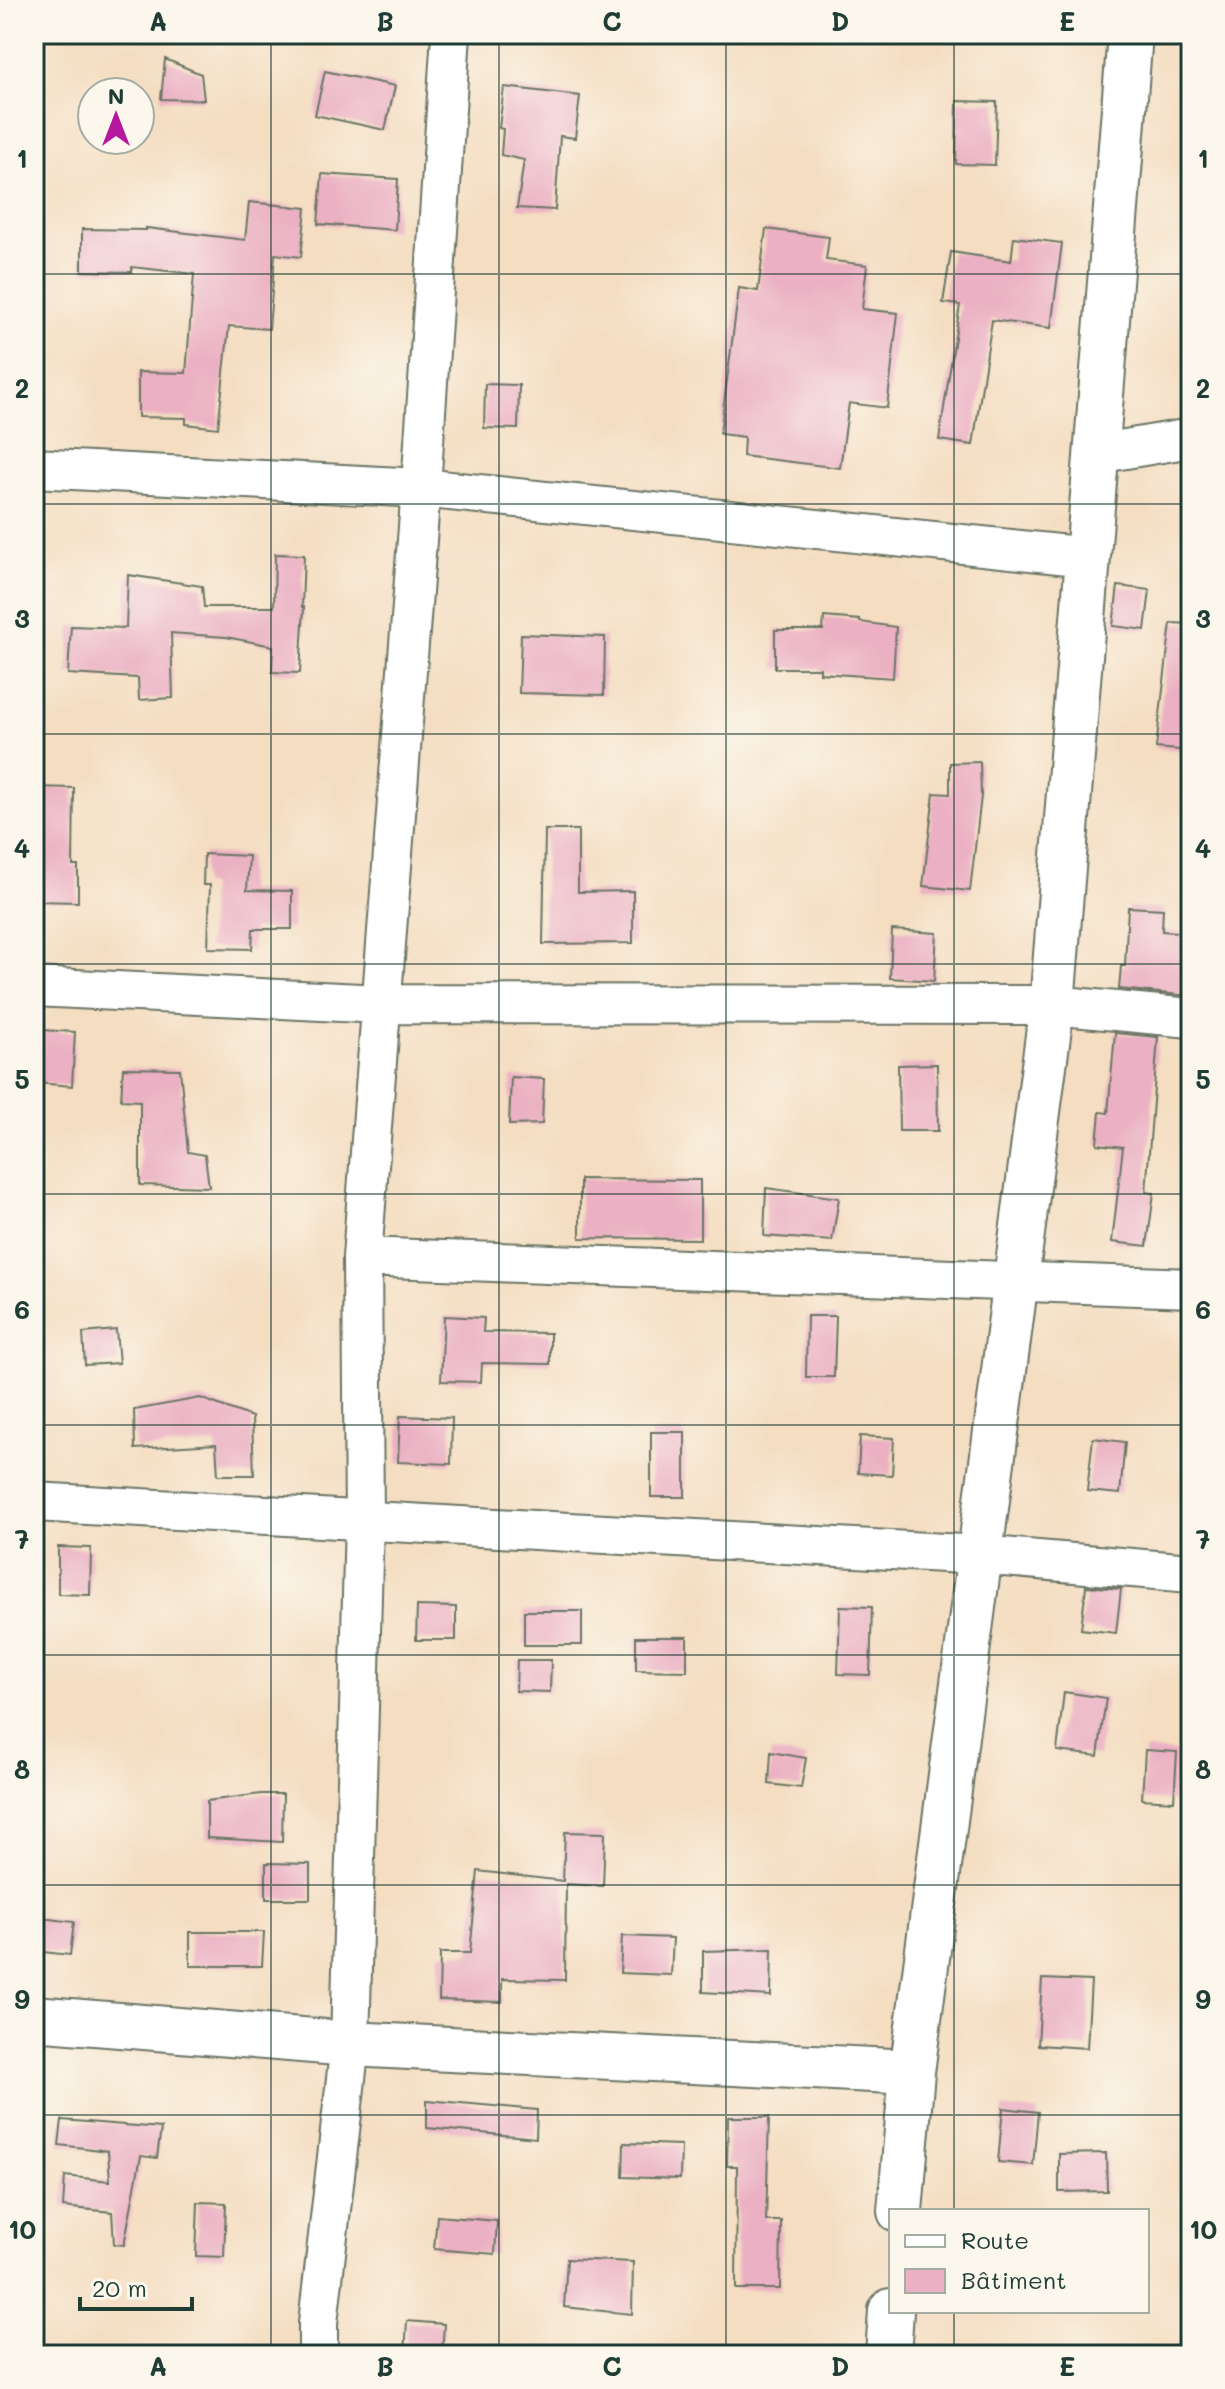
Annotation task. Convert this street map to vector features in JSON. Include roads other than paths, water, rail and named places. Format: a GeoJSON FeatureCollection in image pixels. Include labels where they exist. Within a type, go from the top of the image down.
{"type":"FeatureCollection","features":[{"type":"Feature","properties":{"kind":"street"},"geometry":{"type":"LineString","coordinates":[[318,2355],[318,2323],[350,2044],[364,1521],[362,1257],[421,488],[451,34]]}},
{"type":"Feature","properties":{"kind":"street"},"geometry":{"type":"LineString","coordinates":[[900,2209],[912,2072],[1052,1005],[1130,34]]}},
{"type":"Feature","properties":{"kind":"street"},"geometry":{"type":"LineString","coordinates":[[1096,454],[1191,438]]}},
{"type":"Feature","properties":{"kind":"street"},"geometry":{"type":"LineString","coordinates":[[34,468],[421,488],[1088,557]]}},
{"type":"Feature","properties":{"kind":"street"},"geometry":{"type":"LineString","coordinates":[[34,987],[381,1004],[1052,1005],[1191,1018]]}},
{"type":"Feature","properties":{"kind":"street"},"geometry":{"type":"LineString","coordinates":[[362,1257],[1191,1288]]}},
{"type":"Feature","properties":{"kind":"street"},"geometry":{"type":"LineString","coordinates":[[34,1502],[980,1555],[1191,1573]]}},
{"type":"Feature","properties":{"kind":"street"},"geometry":{"type":"LineString","coordinates":[[34,2018],[350,2044],[912,2072]]}},
{"type":"Feature","properties":{"kind":"street"},"geometry":{"type":"LineString","coordinates":[[888,2355],[891,2313]]}}]}
